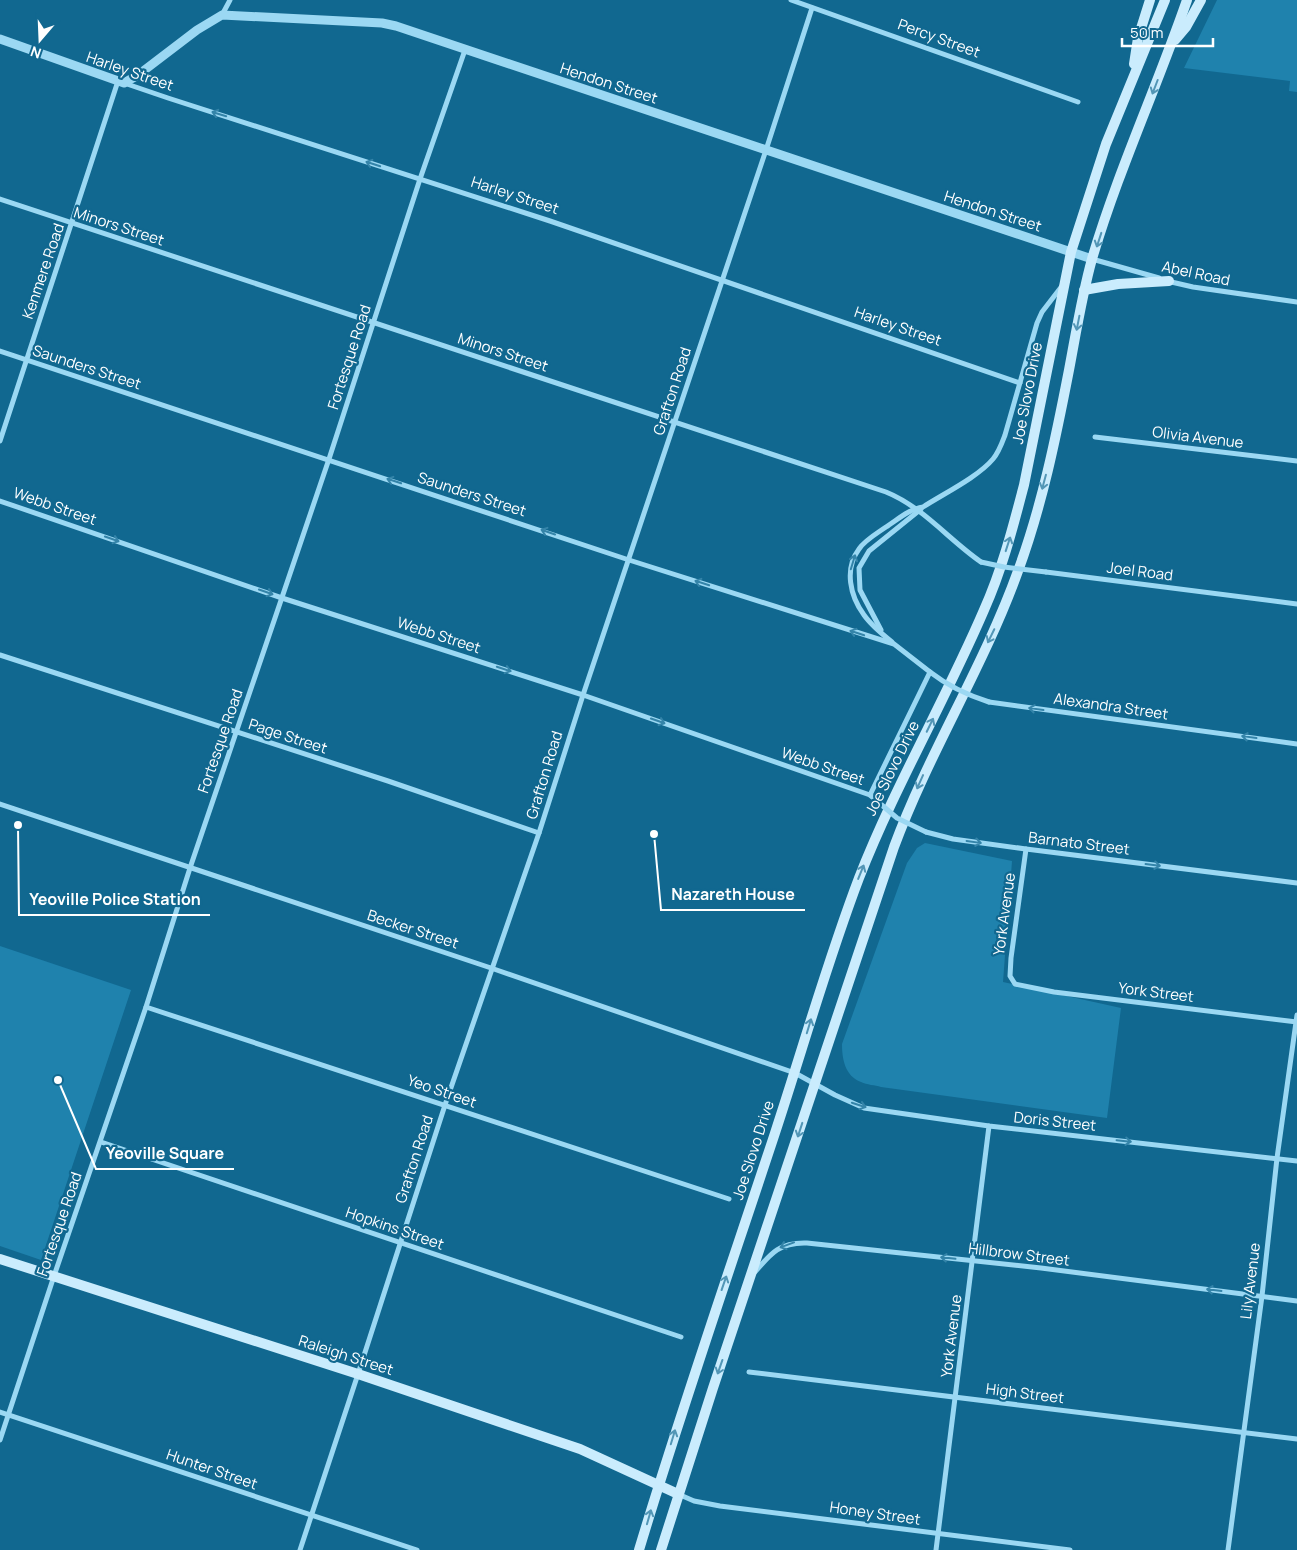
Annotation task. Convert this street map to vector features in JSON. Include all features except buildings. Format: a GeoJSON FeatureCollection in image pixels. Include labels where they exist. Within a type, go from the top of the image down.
{"type":"FeatureCollection","features":[{"type":"Feature","properties":{"kind":"main road"},"geometry":{"type":"LineString","coordinates":[[1134,75],[1134,57],[1138,38],[1150,0]]}},
{"type":"Feature","properties":{"kind":"main road","name":"Joe Slovo Drive"},"geometry":{"type":"LineString","coordinates":[[639,1550],[692,1379],[795,1072],[835,945],[872,845],[995,584],[1024,485],[1071,252],[1106,144],[1165,0]]}},
{"type":"Feature","properties":{"kind":"main road","name":"Joe Slovo Drive"},"geometry":{"type":"LineString","coordinates":[[661,1550],[678,1494],[904,820],[921,780],[1000,616],[1018,572],[1046,477],[1092,259],[1118,180],[1188,0]]}},
{"type":"Feature","properties":{"kind":"main road"},"geometry":{"type":"LineString","coordinates":[[1173,42],[1186,27],[1201,0]]}},
{"type":"Feature","properties":{"kind":"main road"},"geometry":{"type":"LineString","coordinates":[[1084,290],[1118,284],[1169,281]]}},
{"type":"Feature","properties":{"kind":"main road","name":"Raleigh Street"},"geometry":{"type":"LineString","coordinates":[[0,1259],[358,1374],[580,1449],[678,1494]]}},
{"type":"Feature","properties":{"kind":"street"},"geometry":{"type":"LineString","coordinates":[[121,82],[138,75],[197,30],[222,15],[230,0]]}},
{"type":"Feature","properties":{"kind":"street","name":"Percy Street"},"geometry":{"type":"LineString","coordinates":[[791,0],[1078,102]]}},
{"type":"Feature","properties":{"kind":"street","name":"Grafton Road"},"geometry":{"type":"LineString","coordinates":[[300,1550],[444,1105],[539,833],[583,695],[812,8]]}},
{"type":"Feature","properties":{"kind":"street","name":"Hendon Street"},"geometry":{"type":"LineString","coordinates":[[222,15],[382,23],[396,26],[1092,259]]}},
{"type":"Feature","properties":{"kind":"street","name":"Harley Street"},"geometry":{"type":"LineString","coordinates":[[0,39],[168,98],[559,224],[1020,383]]}},
{"type":"Feature","properties":{"kind":"street","name":"Fortesque Road"},"geometry":{"type":"LineString","coordinates":[[0,1440],[146,1007],[190,868],[329,460],[420,179],[465,50]]}},
{"type":"Feature","properties":{"kind":"street","name":"Kenmere Road"},"geometry":{"type":"LineString","coordinates":[[0,441],[121,82]]}},
{"type":"Feature","properties":{"kind":"street","name":"Minors Street"},"geometry":{"type":"LineString","coordinates":[[0,199],[886,492],[919,509],[966,552],[981,562]]}},
{"type":"Feature","properties":{"kind":"street","name":"Abel Road"},"geometry":{"type":"LineString","coordinates":[[1092,259],[1193,287],[1297,302]]}},
{"type":"Feature","properties":{"kind":"street"},"geometry":{"type":"LineString","coordinates":[[894,644],[864,615],[854,598],[851,585],[852,564],[856,554],[864,543],[964,482],[993,460],[999,452],[1006,435],[1037,322],[1042,312],[1064,284]]}},
{"type":"Feature","properties":{"kind":"street","name":"Saunders Street"},"geometry":{"type":"LineString","coordinates":[[0,351],[629,560],[894,644],[930,672]]}},
{"type":"Feature","properties":{"kind":"street","name":"Olivia Avenue"},"geometry":{"type":"LineString","coordinates":[[1095,437],[1297,461]]}},
{"type":"Feature","properties":{"kind":"street","name":"Webb Street"},"geometry":{"type":"LineString","coordinates":[[0,501],[282,598],[583,695],[870,795]]}},
{"type":"Feature","properties":{"kind":"street"},"geometry":{"type":"LineString","coordinates":[[883,634],[860,590],[859,568],[864,557],[870,551],[919,509]]}},
{"type":"Feature","properties":{"kind":"street","name":"Joel Road"},"geometry":{"type":"LineString","coordinates":[[981,562],[1004,567],[1297,604]]}},
{"type":"Feature","properties":{"kind":"street","name":"Page Street"},"geometry":{"type":"LineString","coordinates":[[0,655],[388,781],[539,833]]}},
{"type":"Feature","properties":{"kind":"street"},"geometry":{"type":"LineString","coordinates":[[870,795],[930,672]]}},
{"type":"Feature","properties":{"kind":"street","name":"Alexandra Street"},"geometry":{"type":"LineString","coordinates":[[930,672],[955,689],[969,696],[989,702],[1297,744]]}},
{"type":"Feature","properties":{"kind":"street","name":"Barnato Street"},"geometry":{"type":"LineString","coordinates":[[870,795],[897,818],[926,832],[954,839],[1297,883]]}},
{"type":"Feature","properties":{"kind":"street","name":"Becker Street"},"geometry":{"type":"LineString","coordinates":[[0,804],[795,1072],[815,1084]]}},
{"type":"Feature","properties":{"kind":"street","name":"York Avenue"},"geometry":{"type":"LineString","coordinates":[[1013,982],[1010,976],[1010,958],[1026,849]]}},
{"type":"Feature","properties":{"kind":"street","name":"York Street"},"geometry":{"type":"LineString","coordinates":[[1013,982],[1019,986],[1054,992],[1297,1022]]}},
{"type":"Feature","properties":{"kind":"street","name":"Yeo Street"},"geometry":{"type":"LineString","coordinates":[[146,1007],[729,1199]]}},
{"type":"Feature","properties":{"kind":"street","name":"Lily Avenue"},"geometry":{"type":"LineString","coordinates":[[1228,1550],[1262,1296],[1277,1158],[1297,1015]]}},
{"type":"Feature","properties":{"kind":"street","name":"Doris Street"},"geometry":{"type":"LineString","coordinates":[[815,1084],[864,1108],[989,1126],[1297,1161]]}},
{"type":"Feature","properties":{"kind":"street","name":"York Avenue"},"geometry":{"type":"LineString","coordinates":[[936,1550],[989,1126]]}},
{"type":"Feature","properties":{"kind":"street","name":"Hopkins Street"},"geometry":{"type":"LineString","coordinates":[[101,1142],[400,1244],[681,1336]]}},
{"type":"Feature","properties":{"kind":"street","name":"Hillbrow Street"},"geometry":{"type":"LineString","coordinates":[[751,1276],[778,1249],[785,1244],[793,1242],[973,1261],[1297,1301]]}},
{"type":"Feature","properties":{"kind":"street","name":"High Street"},"geometry":{"type":"LineString","coordinates":[[749,1372],[1297,1439]]}},
{"type":"Feature","properties":{"kind":"street","name":"Hunter Street"},"geometry":{"type":"LineString","coordinates":[[0,1412],[416,1550]]}},
{"type":"Feature","properties":{"kind":"street","name":"Honey Street"},"geometry":{"type":"LineString","coordinates":[[678,1494],[694,1501],[720,1506],[1070,1550]]}},
{"type":"Feature","properties":{"kind":"shaded area"},"geometry":{"type":"Polygon","coordinates":[[[1217,0],[1297,0],[1297,92],[1289,91],[1290,81],[1184,68],[1217,0]]]}},
{"type":"Feature","properties":{"kind":"shaded area"},"geometry":{"type":"Polygon","coordinates":[[[925,843],[1012,861],[1003,982],[1121,1008],[1107,1118],[881,1087],[866,1084],[851,1076],[844,1061],[842,1044],[907,863],[917,848],[925,843]]]}},
{"type":"Feature","properties":{"kind":"shaded area"},"geometry":{"type":"Polygon","coordinates":[[[0,946],[131,990],[41,1260],[0,1246],[0,946]]]}},
{"type":"Feature","properties":{"kind":"place","name":"Yeoville Police Station"},"geometry":{"type":"Point","coordinates":[18,825]}},
{"type":"Feature","properties":{"kind":"place","name":"Nazareth House"},"geometry":{"type":"Point","coordinates":[654,834]}},
{"type":"Feature","properties":{"kind":"place","name":"Yeoville Square"},"geometry":{"type":"Point","coordinates":[58,1080]}}]}
